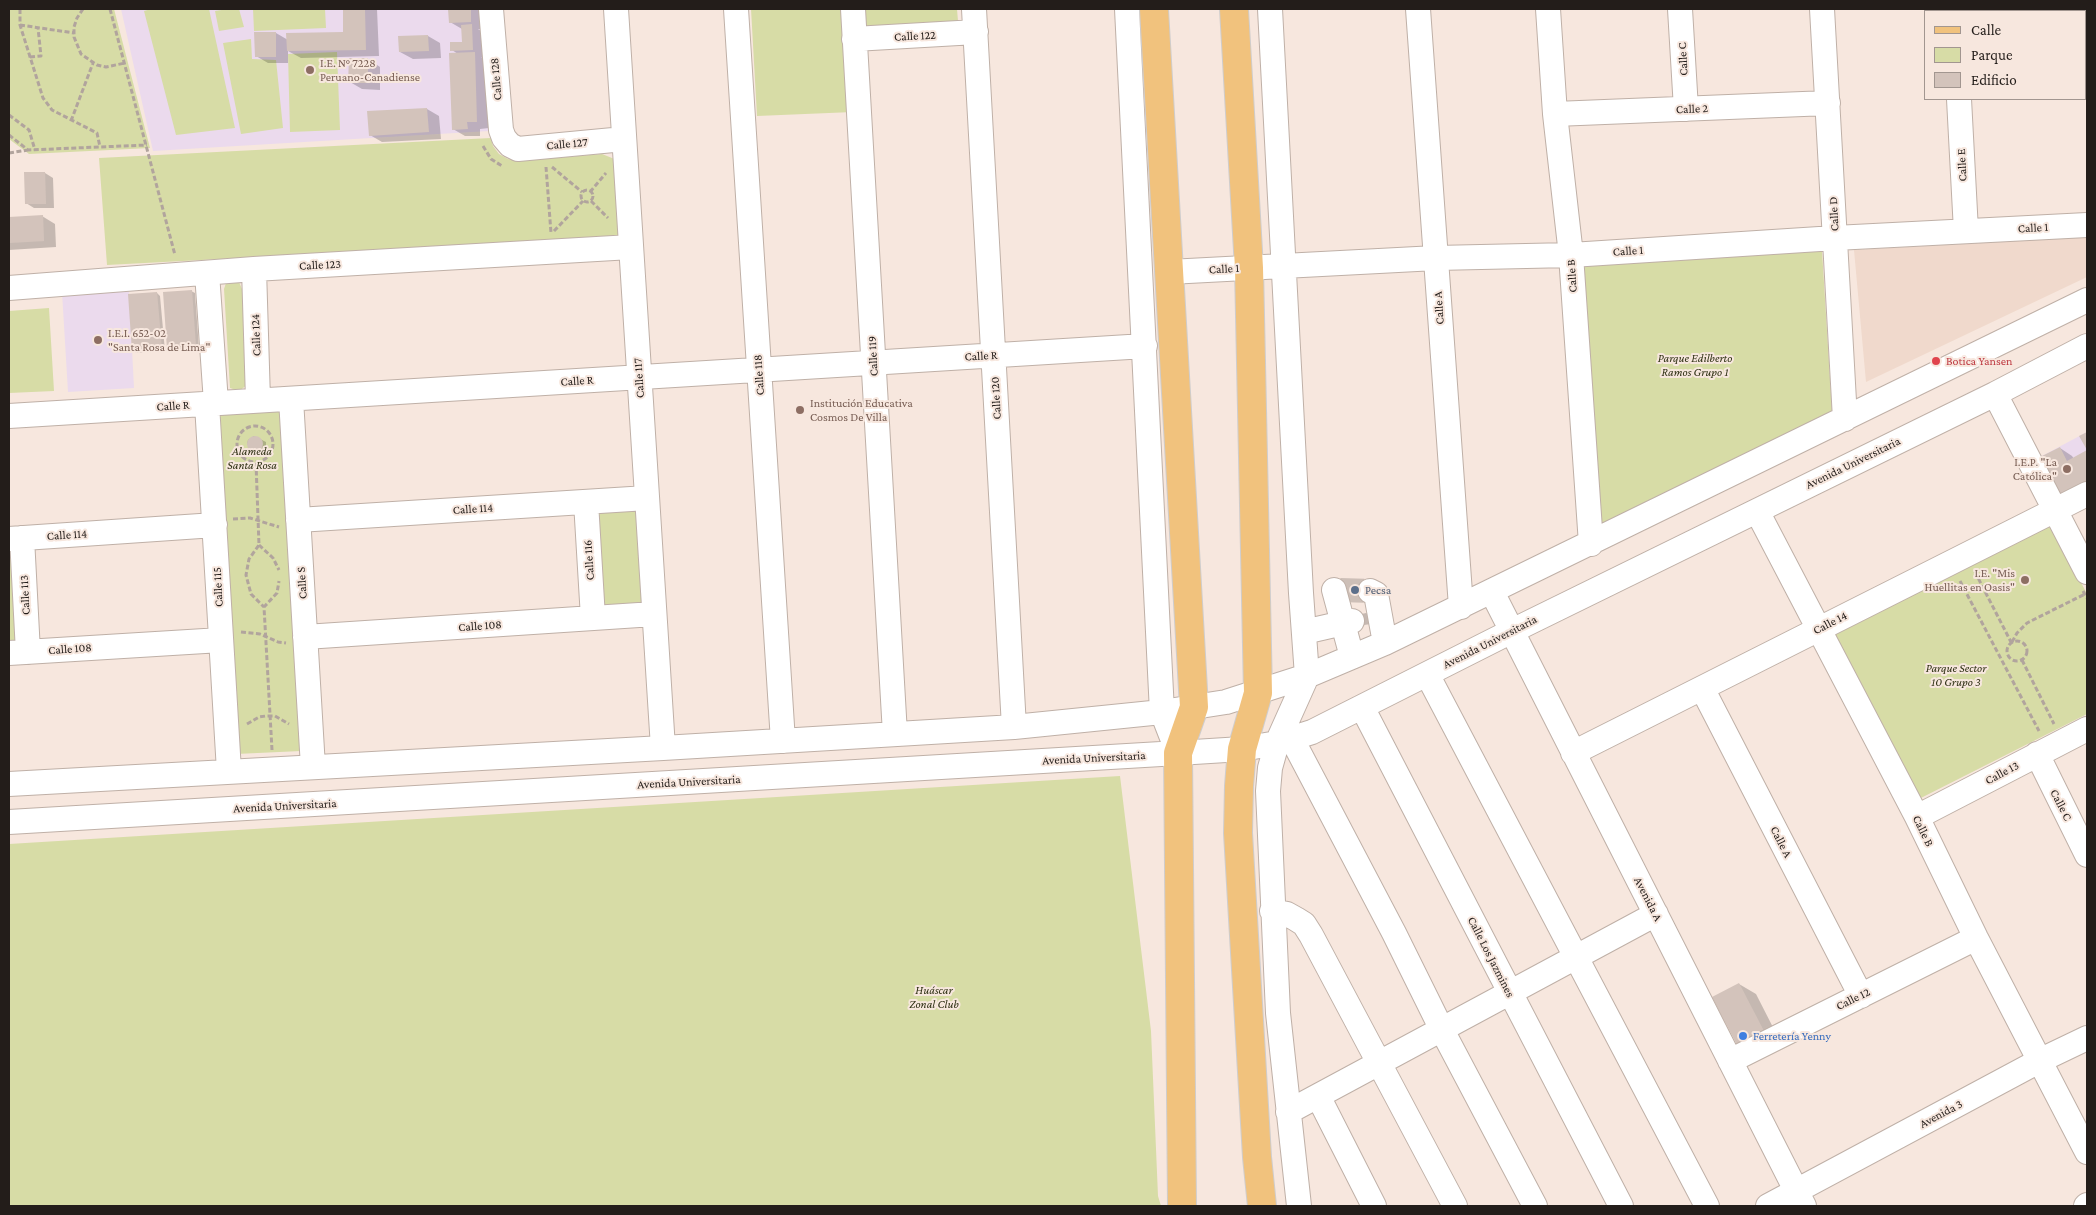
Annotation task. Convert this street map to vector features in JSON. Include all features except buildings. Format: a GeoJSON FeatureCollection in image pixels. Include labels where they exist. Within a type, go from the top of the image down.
{"type":"FeatureCollection","features":[{"type":"Feature","properties":{"kind":"main road"},"geometry":{"type":"LineString","coordinates":[[1154,9],[1194,707],[1178,753],[1182,1206]]}},
{"type":"Feature","properties":{"kind":"main road"},"geometry":{"type":"LineString","coordinates":[[1234,9],[1249,268],[1258,693],[1242,749],[1238,834],[1262,1206]]}},
{"type":"Feature","properties":{"kind":"street","name":"Calle 128"},"geometry":{"type":"LineString","coordinates":[[491,9],[505,147]]}},
{"type":"Feature","properties":{"kind":"street","name":"Calle 117"},"geometry":{"type":"LineString","coordinates":[[616,9],[663,748]]}},
{"type":"Feature","properties":{"kind":"street","name":"Calle 118"},"geometry":{"type":"LineString","coordinates":[[736,9],[783,741]]}},
{"type":"Feature","properties":{"kind":"street","name":"Calle 119"},"geometry":{"type":"LineString","coordinates":[[853,9],[895,734]]}},
{"type":"Feature","properties":{"kind":"street","name":"Calle 120"},"geometry":{"type":"LineString","coordinates":[[974,9],[1014,727]]}},
{"type":"Feature","properties":{"kind":"street"},"geometry":{"type":"LineString","coordinates":[[1127,9],[1162,712],[1178,753]]}},
{"type":"Feature","properties":{"kind":"street"},"geometry":{"type":"LineString","coordinates":[[1270,9],[1307,676],[1285,741],[1270,768],[1268,791],[1278,1013],[1299,1206]]}},
{"type":"Feature","properties":{"kind":"street","name":"Calle A"},"geometry":{"type":"LineString","coordinates":[[1418,9],[1461,607]]}},
{"type":"Feature","properties":{"kind":"street","name":"Calle B"},"geometry":{"type":"LineString","coordinates":[[1548,9],[1555,114],[1571,255],[1591,544]]}},
{"type":"Feature","properties":{"kind":"street","name":"Calle C"},"geometry":{"type":"LineString","coordinates":[[1680,9],[1686,109]]}},
{"type":"Feature","properties":{"kind":"street","name":"Calle D"},"geometry":{"type":"LineString","coordinates":[[1822,9],[1845,419]]}},
{"type":"Feature","properties":{"kind":"street","name":"Calle 122"},"geometry":{"type":"LineString","coordinates":[[854,39],[976,32]]}},
{"type":"Feature","properties":{"kind":"street","name":"Calle E"},"geometry":{"type":"LineString","coordinates":[[1959,100],[1966,231]]}},
{"type":"Feature","properties":{"kind":"street","name":"Calle 2"},"geometry":{"type":"LineString","coordinates":[[1555,114],[1828,103]]}},
{"type":"Feature","properties":{"kind":"street","name":"Calle 127"},"geometry":{"type":"LineString","coordinates":[[505,147],[518,149],[624,139]]}},
{"type":"Feature","properties":{"kind":"street","name":"Calle 1"},"geometry":{"type":"LineString","coordinates":[[1169,272],[1436,258],[1571,255],[1835,238],[2087,225]]}},
{"type":"Feature","properties":{"kind":"street","name":"Calle 123"},"geometry":{"type":"LineString","coordinates":[[9,288],[254,269],[631,247]]}},
{"type":"Feature","properties":{"kind":"street","name":"Calle 124"},"geometry":{"type":"LineString","coordinates":[[254,269],[258,400]]}},
{"type":"Feature","properties":{"kind":"street","name":"Calle 115"},"geometry":{"type":"LineString","coordinates":[[207,273],[215,525],[229,771]]}},
{"type":"Feature","properties":{"kind":"street"},"geometry":{"type":"LineString","coordinates":[[9,784],[1014,727],[1162,712],[1226,702],[1307,676],[1385,643],[2087,300]]}},
{"type":"Feature","properties":{"kind":"street","name":"Calle R"},"geometry":{"type":"LineString","coordinates":[[9,416],[1145,346]]}},
{"type":"Feature","properties":{"kind":"street","name":"Avenida Universitaria"},"geometry":{"type":"LineString","coordinates":[[9,822],[1242,749],[1285,741],[1312,732],[1512,631],[1995,394],[2087,346]]}},
{"type":"Feature","properties":{"kind":"street"},"geometry":{"type":"LineString","coordinates":[[1995,394],[2055,510],[2086,583]]}},
{"type":"Feature","properties":{"kind":"street","name":"Calle S"},"geometry":{"type":"LineString","coordinates":[[291,399],[313,767]]}},
{"type":"Feature","properties":{"kind":"street","name":"Calle 14"},"geometry":{"type":"LineString","coordinates":[[1574,753],[2087,494]]}},
{"type":"Feature","properties":{"kind":"street","name":"Calle 114"},"geometry":{"type":"LineString","coordinates":[[298,520],[647,498]]}},
{"type":"Feature","properties":{"kind":"street","name":"Calle 116"},"geometry":{"type":"LineString","coordinates":[[586,502],[593,618]]}},
{"type":"Feature","properties":{"kind":"street","name":"Calle B"},"geometry":{"type":"LineString","coordinates":[[1757,511],[1917,817],[1976,938],[2087,1152]]}},
{"type":"Feature","properties":{"kind":"street","name":"Calle 114"},"geometry":{"type":"LineString","coordinates":[[15,538],[215,525]]}},
{"type":"Feature","properties":{"kind":"street","name":"Calle 113"},"geometry":{"type":"LineString","coordinates":[[15,538],[18,652]]}},
{"type":"Feature","properties":{"kind":"street"},"geometry":{"type":"LineString","coordinates":[[1301,593],[1337,590],[1360,620],[1385,643]]}},
{"type":"Feature","properties":{"kind":"street"},"geometry":{"type":"LineString","coordinates":[[1352,657],[1360,620],[1376,594],[1370,591]]}},
{"type":"Feature","properties":{"kind":"street","name":"Avenida A"},"geometry":{"type":"LineString","coordinates":[[1492,592],[1800,1199]]}},
{"type":"Feature","properties":{"kind":"street","name":"Calle 108"},"geometry":{"type":"LineString","coordinates":[[305,637],[654,614]]}},
{"type":"Feature","properties":{"kind":"street"},"geometry":{"type":"LineString","coordinates":[[1304,632],[1360,620]]}},
{"type":"Feature","properties":{"kind":"street","name":"Calle 108"},"geometry":{"type":"LineString","coordinates":[[18,652],[221,640]]}},
{"type":"Feature","properties":{"kind":"street"},"geometry":{"type":"LineString","coordinates":[[1427,674],[1707,1206]]}},
{"type":"Feature","properties":{"kind":"street","name":"Calle A"},"geometry":{"type":"LineString","coordinates":[[1702,688],[1861,996]]}},
{"type":"Feature","properties":{"kind":"street","name":"Calle Los Jazmines"},"geometry":{"type":"LineString","coordinates":[[1362,707],[1621,1206]]}},
{"type":"Feature","properties":{"kind":"street","name":"Calle 13"},"geometry":{"type":"LineString","coordinates":[[1917,817],[2087,729]]}},
{"type":"Feature","properties":{"kind":"street"},"geometry":{"type":"LineString","coordinates":[[1285,741],[1394,933],[1442,1030],[1535,1206]]}},
{"type":"Feature","properties":{"kind":"street","name":"Calle C"},"geometry":{"type":"LineString","coordinates":[[2050,748],[2087,855]]}},
{"type":"Feature","properties":{"kind":"street"},"geometry":{"type":"LineString","coordinates":[[1272,911],[1287,914],[1304,924],[1380,1062],[1455,1206]]}},
{"type":"Feature","properties":{"kind":"street"},"geometry":{"type":"LineString","coordinates":[[1288,1112],[1656,914]]}},
{"type":"Feature","properties":{"kind":"street","name":"Calle 12"},"geometry":{"type":"LineString","coordinates":[[1730,1061],[1976,938]]}},
{"type":"Feature","properties":{"kind":"street","name":"Avenida 3"},"geometry":{"type":"LineString","coordinates":[[1768,1206],[1800,1199],[2039,1061],[2087,1038]]}},
{"type":"Feature","properties":{"kind":"street"},"geometry":{"type":"LineString","coordinates":[[1318,1096],[1374,1206]]}},
{"type":"Feature","properties":{"kind":"path"},"geometry":{"type":"LineString","coordinates":[[20,9],[20,24],[43,98],[52,110],[97,133],[100,147]]}},
{"type":"Feature","properties":{"kind":"path"},"geometry":{"type":"LineString","coordinates":[[83,9],[77,18],[74,33],[76,46],[81,54],[93,63],[106,67],[125,63]]}},
{"type":"Feature","properties":{"kind":"path"},"geometry":{"type":"LineString","coordinates":[[110,9],[180,275]]}},
{"type":"Feature","properties":{"kind":"path"},"geometry":{"type":"LineString","coordinates":[[20,24],[74,33]]}},
{"type":"Feature","properties":{"kind":"path"},"geometry":{"type":"LineString","coordinates":[[30,57],[41,56],[38,28]]}},
{"type":"Feature","properties":{"kind":"path"},"geometry":{"type":"LineString","coordinates":[[71,121],[93,63]]}},
{"type":"Feature","properties":{"kind":"path"},"geometry":{"type":"LineString","coordinates":[[9,115],[29,130],[35,150]]}},
{"type":"Feature","properties":{"kind":"path"},"geometry":{"type":"LineString","coordinates":[[9,134],[28,150]]}},
{"type":"Feature","properties":{"kind":"path"},"geometry":{"type":"LineString","coordinates":[[482,139],[505,147],[491,160],[486,154],[482,139]]}},
{"type":"Feature","properties":{"kind":"path"},"geometry":{"type":"LineString","coordinates":[[9,153],[28,150],[147,145]]}},
{"type":"Feature","properties":{"kind":"path"},"geometry":{"type":"LineString","coordinates":[[538,166],[559,165]]}},
{"type":"Feature","properties":{"kind":"path"},"geometry":{"type":"LineString","coordinates":[[548,166],[582,192],[589,191],[593,197],[588,202],[583,201]]}},
{"type":"Feature","properties":{"kind":"path"},"geometry":{"type":"LineString","coordinates":[[548,166],[552,235],[583,201]]}},
{"type":"Feature","properties":{"kind":"path"},"geometry":{"type":"LineString","coordinates":[[582,192],[580,196],[583,201]]}},
{"type":"Feature","properties":{"kind":"path"},"geometry":{"type":"LineString","coordinates":[[255,426],[261,427],[271,434],[274,447],[268,458],[256,462],[245,460],[240,456],[237,445],[240,433],[244,429],[255,426]]}},
{"type":"Feature","properties":{"kind":"path"},"geometry":{"type":"LineString","coordinates":[[256,462],[260,545],[273,558],[280,575],[276,593],[264,607]]}},
{"type":"Feature","properties":{"kind":"path"},"geometry":{"type":"LineString","coordinates":[[215,525],[243,517],[258,520],[276,528],[284,527],[298,520]]}},
{"type":"Feature","properties":{"kind":"path"},"geometry":{"type":"LineString","coordinates":[[260,545],[249,559],[246,575],[251,594],[264,607],[272,750]]}},
{"type":"Feature","properties":{"kind":"path"},"geometry":{"type":"LineString","coordinates":[[1959,558],[2011,642]]}},
{"type":"Feature","properties":{"kind":"path"},"geometry":{"type":"LineString","coordinates":[[1959,558],[2050,748]]}},
{"type":"Feature","properties":{"kind":"path"},"geometry":{"type":"LineString","coordinates":[[2011,642],[2017,641],[2025,644],[2027,653],[2022,660],[2016,661],[2008,656],[2007,650],[2011,642],[2017,633],[2027,623],[2086,583]]}},
{"type":"Feature","properties":{"kind":"path"},"geometry":{"type":"LineString","coordinates":[[221,640],[234,633],[241,632],[251,632],[284,643],[305,637]]}},
{"type":"Feature","properties":{"kind":"path"},"geometry":{"type":"LineString","coordinates":[[2022,660],[2050,748]]}},
{"type":"Feature","properties":{"kind":"path"},"geometry":{"type":"LineString","coordinates":[[245,726],[259,717],[271,716],[291,724]]}},
{"type":"Feature","properties":{"kind":"path"},"geometry":{"type":"LineString","coordinates":[[264,751],[280,750]]}},
{"type":"Feature","properties":{"kind":"shaded area","name":"I.E. N° 7228 Peruano-Canadiense"},"geometry":{"type":"Polygon","coordinates":[[[121,9],[482,9],[489,131],[153,151],[121,9]]]}},
{"type":"Feature","properties":{"kind":"shaded area"},"geometry":{"type":"Polygon","coordinates":[[[2087,237],[2087,277],[1866,382],[1854,250],[2087,237]]]}},
{"type":"Feature","properties":{"kind":"shaded area","name":"I.E.I. 652-02 \"Santa Rosa de Lima\""},"geometry":{"type":"Polygon","coordinates":[[[129,290],[134,388],[68,392],[62,292],[129,290]]]}},
{"type":"Feature","properties":{"kind":"shaded area","name":"I.E.P. \"La Católica\""},"geometry":{"type":"Polygon","coordinates":[[[2087,432],[2087,481],[2060,495],[2040,457],[2087,432]]]}},
{"type":"Feature","properties":{"kind":"green space"},"geometry":{"type":"Polygon","coordinates":[[[9,9],[114,9],[150,148],[29,154],[9,139],[9,9]]]}},
{"type":"Feature","properties":{"kind":"green space"},"geometry":{"type":"Polygon","coordinates":[[[151,9],[209,9],[235,128],[176,135],[144,11],[151,9]]]}},
{"type":"Feature","properties":{"kind":"green space"},"geometry":{"type":"Polygon","coordinates":[[[239,9],[244,27],[219,31],[215,11],[239,9]]]}},
{"type":"Feature","properties":{"kind":"green space"},"geometry":{"type":"Polygon","coordinates":[[[253,9],[325,9],[326,28],[254,31],[253,9]]]}},
{"type":"Feature","properties":{"kind":"green space"},"geometry":{"type":"Polygon","coordinates":[[[751,9],[847,9],[853,112],[757,116],[751,9]]]}},
{"type":"Feature","properties":{"kind":"green space"},"geometry":{"type":"Polygon","coordinates":[[[857,9],[957,9],[958,23],[866,31],[857,9]]]}},
{"type":"Feature","properties":{"kind":"green space"},"geometry":{"type":"Polygon","coordinates":[[[251,39],[252,59],[276,60],[283,128],[241,134],[223,43],[251,39]]]}},
{"type":"Feature","properties":{"kind":"green space"},"geometry":{"type":"Polygon","coordinates":[[[337,52],[340,130],[290,132],[288,54],[337,52]]]}},
{"type":"Feature","properties":{"kind":"green space"},"geometry":{"type":"Polygon","coordinates":[[[491,138],[493,146],[499,154],[508,159],[518,161],[602,154],[617,160],[621,231],[612,238],[598,239],[107,265],[99,158],[491,138]]]}},
{"type":"Feature","properties":{"kind":"green space","name":"Parque Edilberto Ramos Grupo 1"},"geometry":{"type":"Polygon","coordinates":[[[1822,251],[1832,410],[1828,418],[1608,524],[1603,523],[1600,518],[1580,265],[1822,251]]]}},
{"type":"Feature","properties":{"kind":"green space"},"geometry":{"type":"Polygon","coordinates":[[[239,282],[242,289],[247,385],[239,391],[230,388],[224,289],[226,283],[239,282]]]}},
{"type":"Feature","properties":{"kind":"green space"},"geometry":{"type":"Polygon","coordinates":[[[49,308],[54,391],[9,393],[9,311],[49,308]]]}},
{"type":"Feature","properties":{"kind":"green space","name":"Alameda Santa Rosa"},"geometry":{"type":"Polygon","coordinates":[[[282,408],[301,751],[236,754],[217,411],[282,408]]]}},
{"type":"Feature","properties":{"kind":"green space"},"geometry":{"type":"Polygon","coordinates":[[[636,508],[644,604],[602,606],[598,514],[600,512],[636,508]]]}},
{"type":"Feature","properties":{"kind":"green space","name":"Parque Sector 10 Grupo 3"},"geometry":{"type":"Polygon","coordinates":[[[2050,523],[2087,594],[2087,714],[1911,803],[1827,634],[2050,523]]]}},
{"type":"Feature","properties":{"kind":"green space"},"geometry":{"type":"Polygon","coordinates":[[[9,544],[14,544],[20,645],[9,646],[9,544]]]}},
{"type":"Feature","properties":{"kind":"green space","name":"Huáscar Zonal Club"},"geometry":{"type":"Polygon","coordinates":[[[1120,776],[1151,1031],[1158,1196],[1161,1206],[9,1206],[9,844],[1120,776]]]}},
{"type":"Feature","properties":{"kind":"tunnel"},"geometry":{"type":"LineString","coordinates":[[1340,590],[1370,591]]}},
{"type":"Feature","properties":{"kind":"place","name":"I.E. N° 7228 Peruano-Canadiense"},"geometry":{"type":"Point","coordinates":[310,70]}},
{"type":"Feature","properties":{"kind":"place","name":"I.E.I. 652-02 \"Santa Rosa de Lima\""},"geometry":{"type":"Point","coordinates":[98,340]}},
{"type":"Feature","properties":{"kind":"place","name":"Botica Yansen"},"geometry":{"type":"Point","coordinates":[1936,361]}},
{"type":"Feature","properties":{"kind":"place","name":"Institución Educativa Cosmos De Villa"},"geometry":{"type":"Point","coordinates":[800,410]}},
{"type":"Feature","properties":{"kind":"place","name":"I.E.P. \"La Católica\""},"geometry":{"type":"Point","coordinates":[2067,469]}},
{"type":"Feature","properties":{"kind":"place","name":"I.E. \"Mis Huellitas en Oasis\""},"geometry":{"type":"Point","coordinates":[2025,580]}},
{"type":"Feature","properties":{"kind":"place","name":"Pecsa"},"geometry":{"type":"Point","coordinates":[1355,590]}},
{"type":"Feature","properties":{"kind":"place","name":"Ferretería Yenny"},"geometry":{"type":"Point","coordinates":[1743,1036]}}]}
